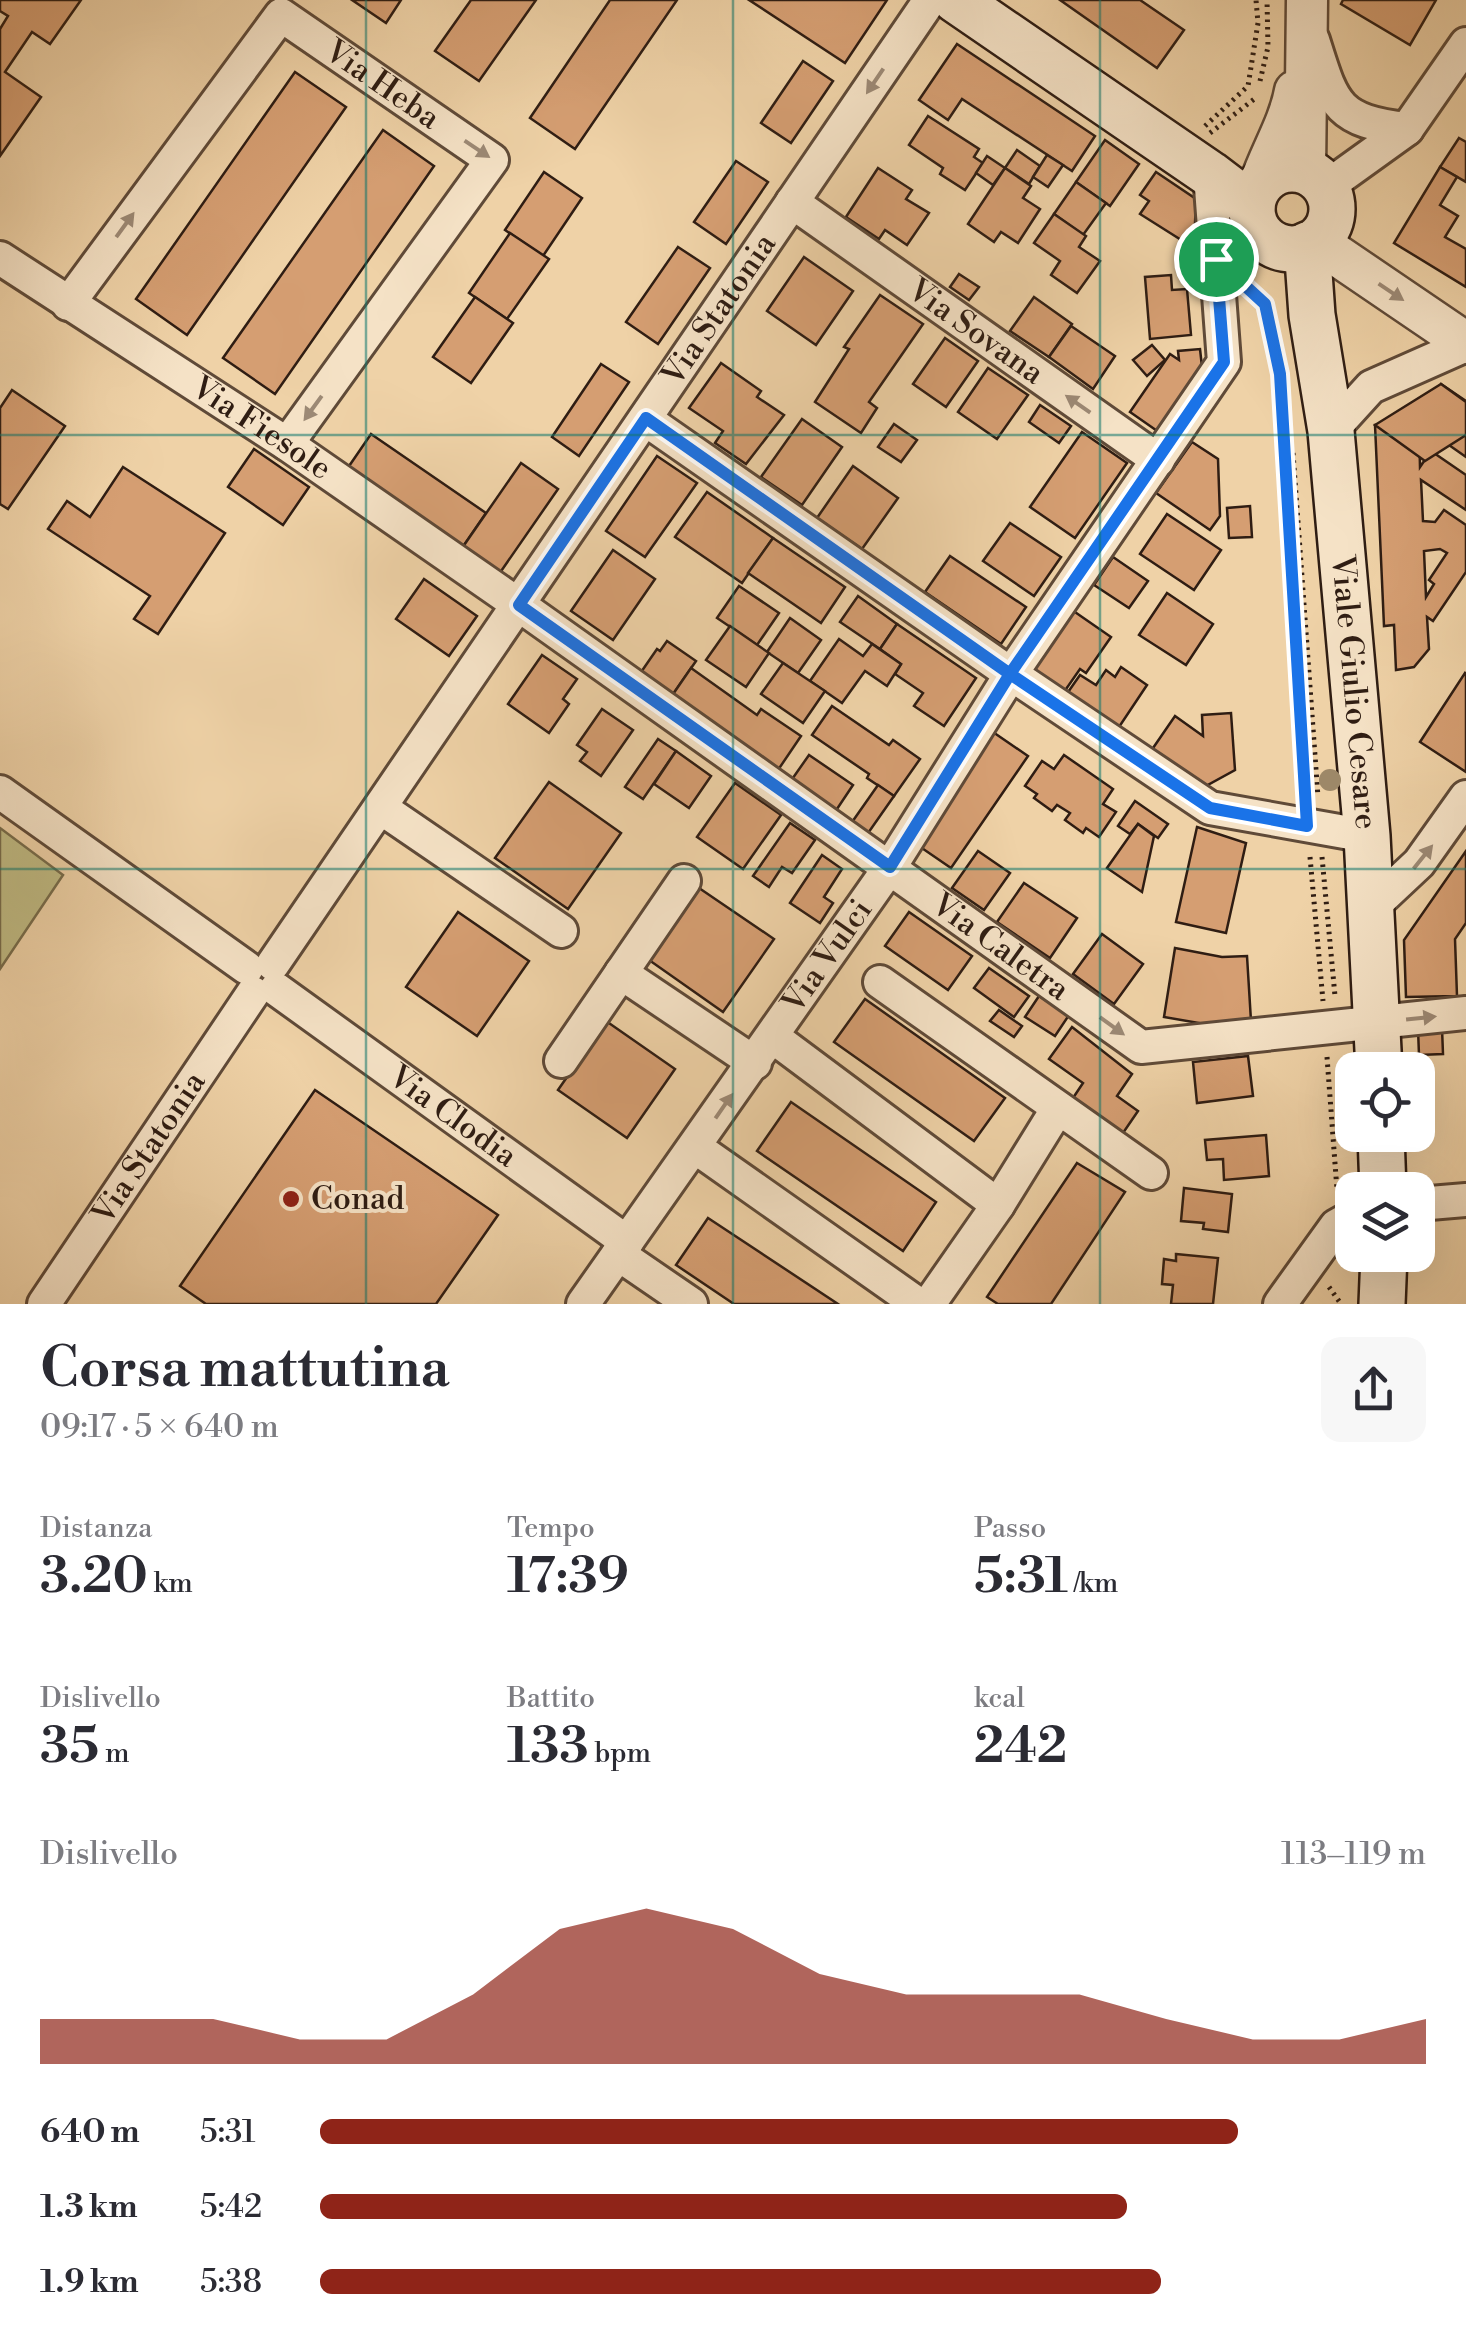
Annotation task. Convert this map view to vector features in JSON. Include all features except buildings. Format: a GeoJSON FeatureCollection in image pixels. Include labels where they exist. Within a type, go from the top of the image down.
{"type":"FeatureCollection","features":[{"type":"Feature","properties":{"kind":"main road"},"geometry":{"type":"LineString","coordinates":[[956,0],[1257,209],[1268,241],[1287,248],[1312,243]]}},
{"type":"Feature","properties":{"kind":"main road"},"geometry":{"type":"LineString","coordinates":[[1257,209],[1280,171],[1315,180]]}},
{"type":"Feature","properties":{"kind":"main road","name":"Viale Giulio Cesare"},"geometry":{"type":"LineString","coordinates":[[1315,180],[1330,197],[1331,216],[1312,243],[1312,316],[1331,431],[1371,908],[1347,1026],[1365,1052]]}},
{"type":"Feature","properties":{"kind":"main road","name":"Viale Giulio Cesare"},"geometry":{"type":"LineString","coordinates":[[1257,209],[1292,295],[1312,316]]}},
{"type":"Feature","properties":{"kind":"main road"},"geometry":{"type":"LineString","coordinates":[[1382,1304],[1383,1272]]}},
{"type":"Feature","properties":{"kind":"street","name":"Via Statonia"},"geometry":{"type":"LineString","coordinates":[[44,1304],[930,0]]}},
{"type":"Feature","properties":{"kind":"street"},"geometry":{"type":"LineString","coordinates":[[1308,11],[1330,94],[1340,106],[1360,121],[1407,129]]}},
{"type":"Feature","properties":{"kind":"street"},"geometry":{"type":"LineString","coordinates":[[1308,11],[1315,180],[1407,129],[1466,44]]}},
{"type":"Feature","properties":{"kind":"street"},"geometry":{"type":"LineString","coordinates":[[1257,209],[1272,147],[1291,114],[1308,11]]}},
{"type":"Feature","properties":{"kind":"street","name":"Via Heba"},"geometry":{"type":"LineString","coordinates":[[68,304],[281,15],[492,160],[287,444]]}},
{"type":"Feature","properties":{"kind":"street","name":"Via Vulci"},"geometry":{"type":"LineString","coordinates":[[583,1304],[890,867],[1010,674],[1224,362],[1216,259],[1193,163]]}},
{"type":"Feature","properties":{"kind":"street","name":"Via Sovana"},"geometry":{"type":"LineString","coordinates":[[792,202],[1158,460]]}},
{"type":"Feature","properties":{"kind":"street"},"geometry":{"type":"LineString","coordinates":[[1312,243],[1466,344]]}},
{"type":"Feature","properties":{"kind":"street","name":"Via Fiesole"},"geometry":{"type":"LineString","coordinates":[[0,258],[287,444],[519,605]]}},
{"type":"Feature","properties":{"kind":"street"},"geometry":{"type":"LineString","coordinates":[[1331,431],[1371,387],[1466,344]]}},
{"type":"Feature","properties":{"kind":"street"},"geometry":{"type":"LineString","coordinates":[[646,418],[1010,674],[1210,808],[1367,836]]}},
{"type":"Feature","properties":{"kind":"street","name":"Via Caletra"},"geometry":{"type":"LineString","coordinates":[[519,605],[1141,1047],[1466,1013]]}},
{"type":"Feature","properties":{"kind":"street","name":"Via Clodia"},"geometry":{"type":"LineString","coordinates":[[0,792],[262,978],[691,1304]]}},
{"type":"Feature","properties":{"kind":"street"},"geometry":{"type":"LineString","coordinates":[[1371,908],[1420,864],[1466,797]]}},
{"type":"Feature","properties":{"kind":"street"},"geometry":{"type":"LineString","coordinates":[[381,808],[561,931]]}},
{"type":"Feature","properties":{"kind":"street"},"geometry":{"type":"LineString","coordinates":[[561,1061],[684,882]]}},
{"type":"Feature","properties":{"kind":"street"},"geometry":{"type":"LineString","coordinates":[[621,973],[764,1050],[998,1205]]}},
{"type":"Feature","properties":{"kind":"street"},"geometry":{"type":"LineString","coordinates":[[880,982],[1150,1173]]}},
{"type":"Feature","properties":{"kind":"street"},"geometry":{"type":"LineString","coordinates":[[929,1304],[998,1205],[1058,1108]]}},
{"type":"Feature","properties":{"kind":"street"},"geometry":{"type":"LineString","coordinates":[[695,1148],[918,1304]]}},
{"type":"Feature","properties":{"kind":"street"},"geometry":{"type":"LineString","coordinates":[[1435,1203],[1466,1200]]}},
{"type":"Feature","properties":{"kind":"street"},"geometry":{"type":"LineString","coordinates":[[1280,1304],[1335,1234]]}},
{"type":"Feature","properties":{"kind":"path"},"geometry":{"type":"LineString","coordinates":[[1193,163],[1248,86],[1258,23],[1256,0]]}},
{"type":"Feature","properties":{"kind":"path"},"geometry":{"type":"LineString","coordinates":[[1193,163],[1222,127],[1257,96],[1268,47],[1267,0]]}},
{"type":"Feature","properties":{"kind":"path"},"geometry":{"type":"LineString","coordinates":[[1216,259],[1265,304],[1280,339],[1287,374],[1314,827],[1347,1026],[1346,1172]]}},
{"type":"Feature","properties":{"kind":"path"},"geometry":{"type":"LineString","coordinates":[[1265,304],[1280,374],[1314,827],[1351,1052]]}},
{"type":"Feature","properties":{"kind":"shaded area"},"geometry":{"type":"Polygon","coordinates":[[[0,828],[63,875],[0,969],[0,828]]]}},
{"type":"Feature","properties":{"kind":"place","name":"Conad"},"geometry":{"type":"Point","coordinates":[291,1199]}},
{"type":"Feature","properties":{"kind":"route"},"geometry":{"type":"LineString","coordinates":[[1216,259],[1224,362],[1010,674],[646,418],[519,605],[890,867],[1010,674],[1210,808],[1307,826],[1280,374],[1265,304],[1216,259]]}}]}
